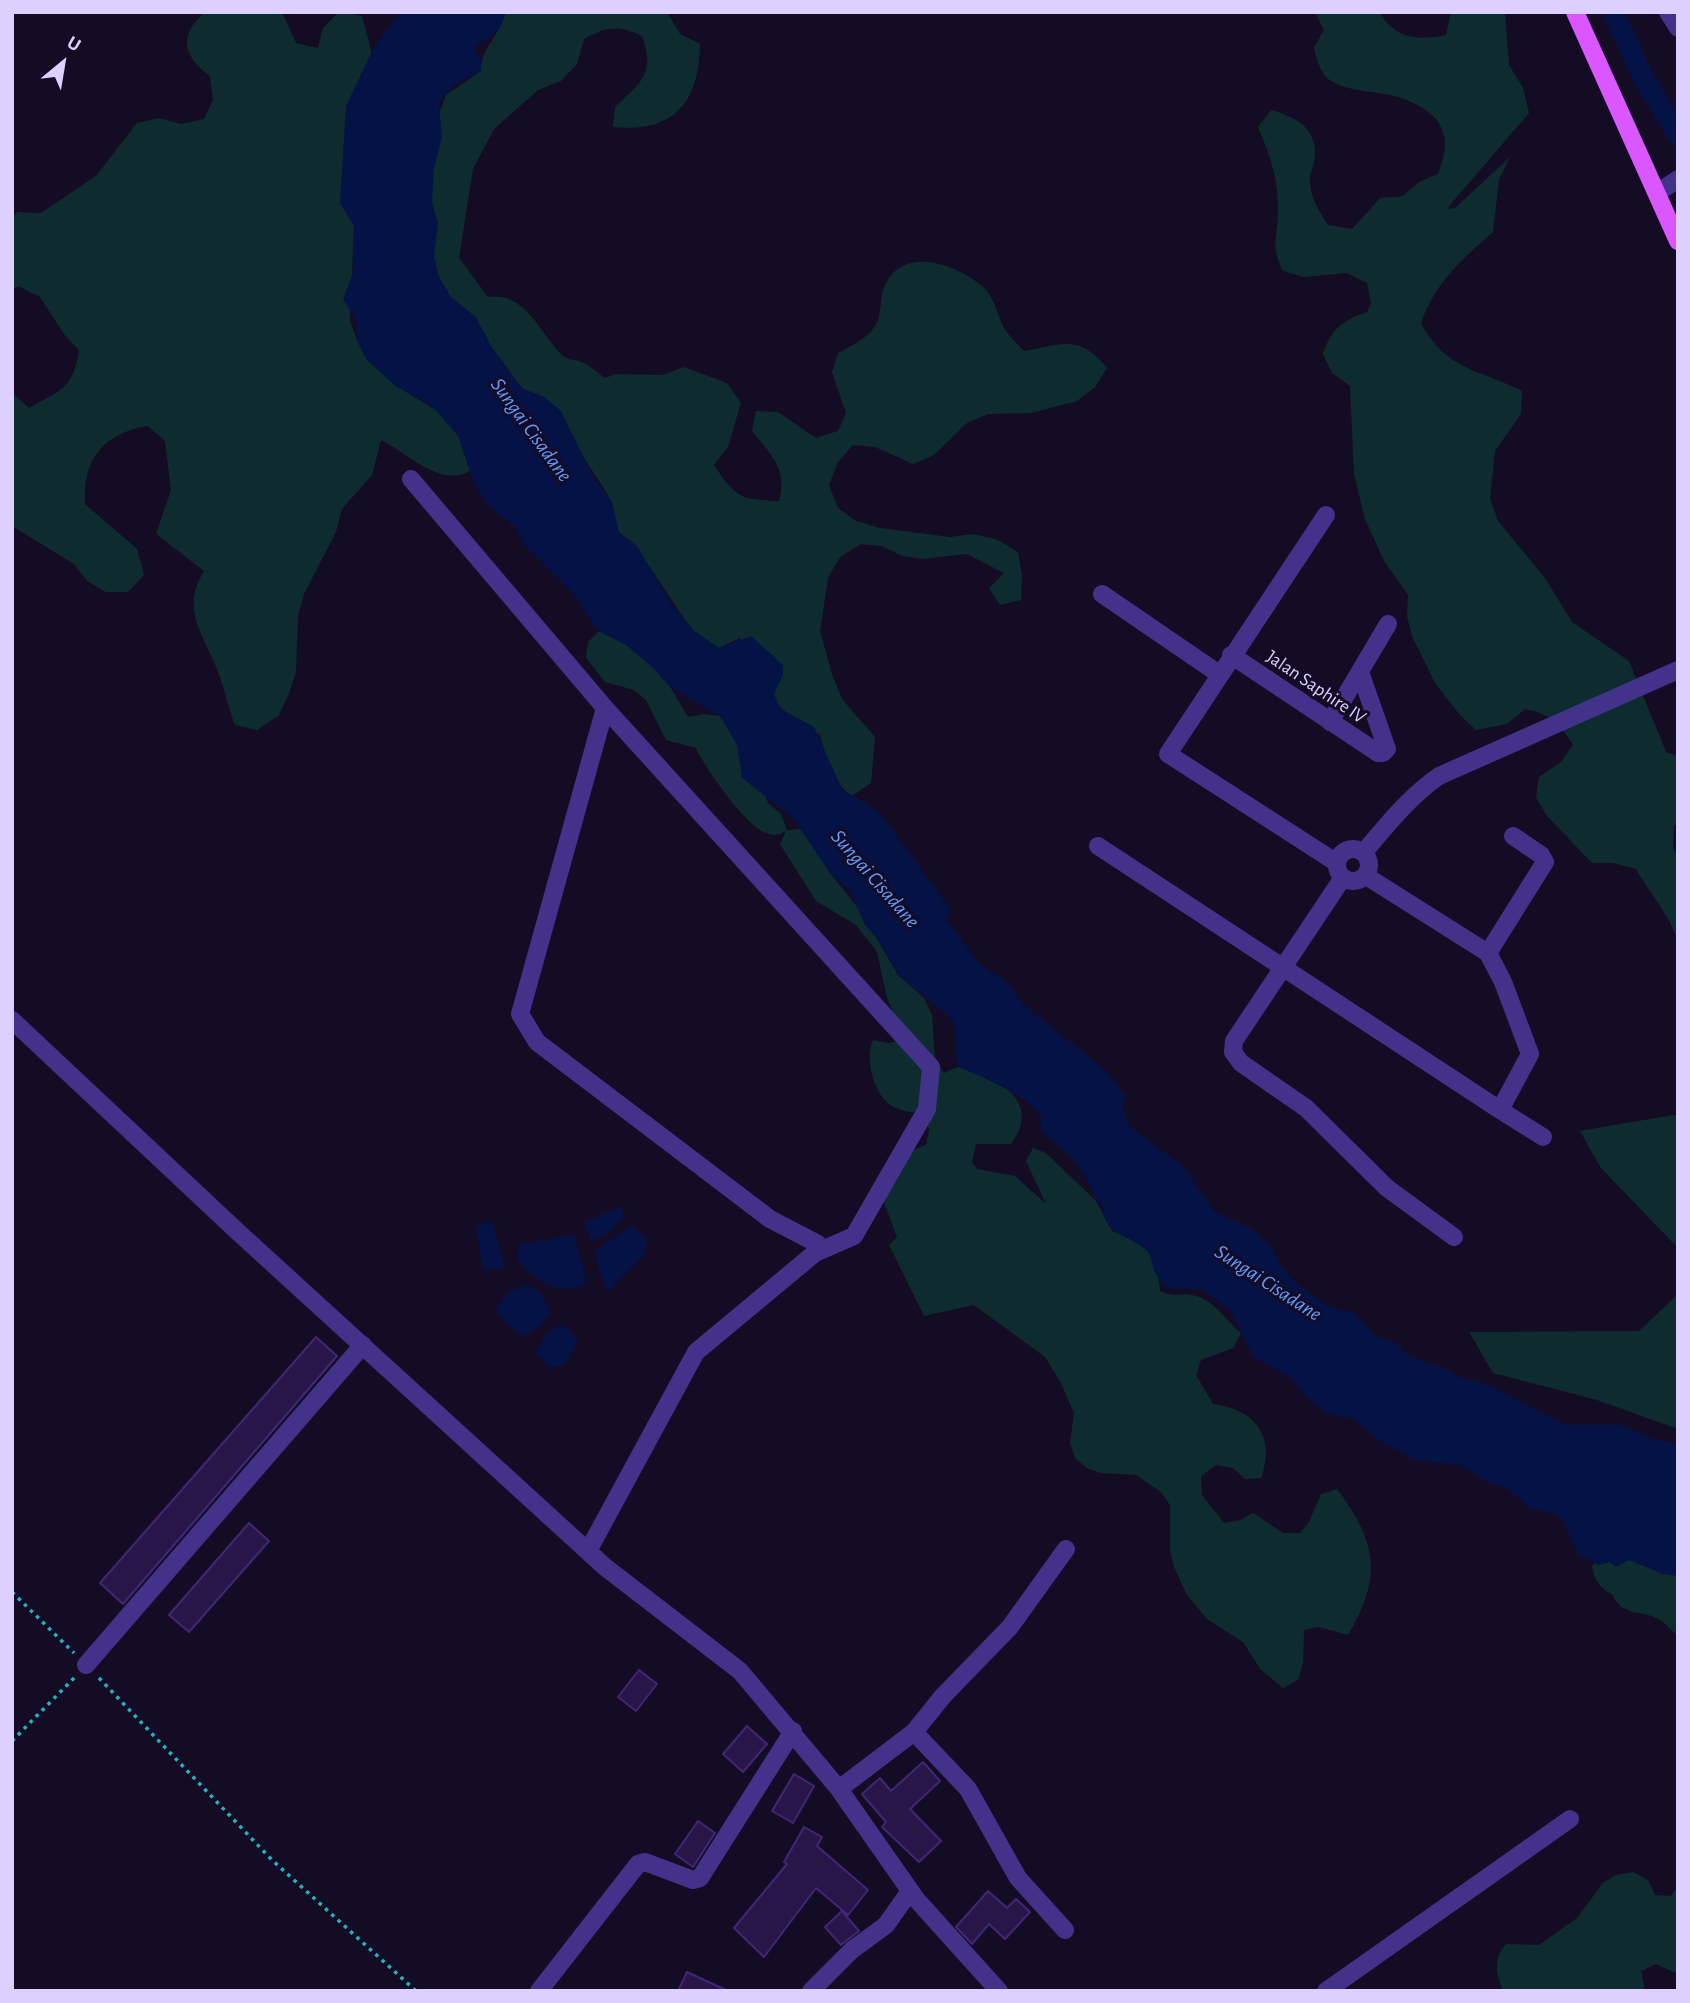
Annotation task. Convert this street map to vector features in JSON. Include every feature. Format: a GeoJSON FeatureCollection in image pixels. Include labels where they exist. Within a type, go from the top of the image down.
{"type":"FeatureCollection","features":[{"type":"Feature","properties":{"kind":"main road"},"geometry":{"type":"LineString","coordinates":[[1575,12],[1669,185],[1678,240]]}},
{"type":"Feature","properties":{"kind":"street"},"geometry":{"type":"LineString","coordinates":[[1668,12],[1678,28]]}},
{"type":"Feature","properties":{"kind":"street"},"geometry":{"type":"LineString","coordinates":[[411,479],[605,708],[931,1067],[927,1109],[854,1236],[815,1253],[696,1352],[588,1551]]}},
{"type":"Feature","properties":{"kind":"street"},"geometry":{"type":"LineString","coordinates":[[1326,515],[1168,754],[1357,882],[1366,876],[1369,868],[1364,852]]}},
{"type":"Feature","properties":{"kind":"street"},"geometry":{"type":"LineString","coordinates":[[1102,594],[1219,674]]}},
{"type":"Feature","properties":{"kind":"street"},"geometry":{"type":"LineString","coordinates":[[1330,722],[1388,624]]}},
{"type":"Feature","properties":{"kind":"street","name":"Jalan Saphire IV"},"geometry":{"type":"LineString","coordinates":[[1231,656],[1378,753],[1387,749],[1360,672]]}},
{"type":"Feature","properties":{"kind":"street"},"geometry":{"type":"LineString","coordinates":[[1364,852],[1400,808],[1439,776],[1678,670]]}},
{"type":"Feature","properties":{"kind":"street"},"geometry":{"type":"LineString","coordinates":[[605,708],[520,1014],[537,1042],[771,1219],[817,1242],[815,1253]]}},
{"type":"Feature","properties":{"kind":"street"},"geometry":{"type":"LineString","coordinates":[[1488,953],[1545,862],[1541,855],[1513,836]]}},
{"type":"Feature","properties":{"kind":"street"},"geometry":{"type":"LineString","coordinates":[[1098,846],[1543,1138]]}},
{"type":"Feature","properties":{"kind":"street"},"geometry":{"type":"LineString","coordinates":[[1364,852],[1348,850],[1340,871],[1282,968],[1234,1041],[1233,1052],[1241,1063],[1306,1108],[1387,1188],[1454,1237]]}},
{"type":"Feature","properties":{"kind":"street"},"geometry":{"type":"LineString","coordinates":[[1366,876],[1488,953],[1503,982],[1530,1054],[1500,1110]]}},
{"type":"Feature","properties":{"kind":"street"},"geometry":{"type":"LineString","coordinates":[[12,1020],[588,1551],[740,1671],[839,1789],[910,1891],[999,1991]]}},
{"type":"Feature","properties":{"kind":"street"},"geometry":{"type":"LineString","coordinates":[[86,1665],[363,1345]]}},
{"type":"Feature","properties":{"kind":"street"},"geometry":{"type":"LineString","coordinates":[[839,1789],[914,1732],[943,1696],[1010,1627],[1066,1549]]}},
{"type":"Feature","properties":{"kind":"street"},"geometry":{"type":"LineString","coordinates":[[539,1991],[638,1864],[645,1862],[692,1880],[700,1878],[793,1731]]}},
{"type":"Feature","properties":{"kind":"street"},"geometry":{"type":"LineString","coordinates":[[914,1732],[968,1789],[1018,1878],[1065,1930]]}},
{"type":"Feature","properties":{"kind":"street"},"geometry":{"type":"LineString","coordinates":[[1326,1991],[1570,1819]]}},
{"type":"Feature","properties":{"kind":"street"},"geometry":{"type":"LineString","coordinates":[[811,1991],[852,1950],[886,1925],[910,1891]]}},
{"type":"Feature","properties":{"kind":"path"},"geometry":{"type":"LineString","coordinates":[[12,1592],[86,1665],[272,1860],[416,1991]]}},
{"type":"Feature","properties":{"kind":"path"},"geometry":{"type":"LineString","coordinates":[[12,1741],[86,1665]]}},
{"type":"Feature","properties":{"kind":"green space"},"geometry":{"type":"Polygon","coordinates":[[[205,12],[282,12],[296,43],[318,48],[323,28],[339,12],[362,16],[374,62],[354,226],[350,321],[358,343],[393,384],[454,421],[471,470],[460,475],[437,472],[381,440],[372,475],[342,509],[336,532],[304,594],[298,616],[296,671],[289,694],[278,716],[257,730],[235,725],[217,668],[199,628],[194,601],[204,571],[156,534],[171,490],[165,441],[148,426],[119,435],[107,442],[92,462],[85,488],[85,504],[137,549],[144,575],[128,592],[106,592],[87,581],[74,564],[12,526],[12,393],[29,408],[57,392],[69,381],[79,350],[64,334],[40,297],[18,286],[12,291],[12,217],[18,212],[41,213],[96,176],[137,123],[159,118],[181,124],[204,119],[213,100],[210,76],[194,61],[187,46],[191,29],[205,12]]]}},
{"type":"Feature","properties":{"kind":"green space"},"geometry":{"type":"Polygon","coordinates":[[[505,12],[667,12],[680,34],[700,44],[695,83],[679,110],[652,125],[634,128],[613,127],[615,107],[639,84],[646,69],[646,49],[642,36],[613,28],[584,39],[577,64],[561,81],[538,90],[494,129],[473,169],[459,258],[488,297],[501,297],[522,307],[562,355],[582,362],[605,378],[616,374],[663,375],[683,367],[727,383],[741,403],[728,447],[714,465],[740,495],[779,501],[781,480],[776,463],[752,431],[756,411],[778,412],[816,438],[838,431],[846,413],[832,372],[838,353],[861,340],[873,329],[878,319],[884,288],[892,274],[903,266],[931,262],[960,272],[973,280],[988,292],[1006,331],[1024,351],[1070,344],[1088,350],[1107,368],[1095,387],[1077,401],[1031,413],[988,414],[967,423],[934,455],[913,464],[875,447],[853,445],[838,462],[829,485],[838,508],[856,521],[880,528],[950,537],[974,534],[998,540],[1018,552],[1022,576],[1021,600],[1000,605],[989,588],[1004,573],[967,554],[923,559],[902,556],[882,546],[861,544],[840,557],[828,578],[820,631],[842,699],[875,737],[871,783],[852,796],[835,777],[820,735],[772,709],[740,638],[719,648],[700,638],[685,620],[649,566],[619,532],[607,493],[544,397],[523,389],[439,299],[421,164],[439,126],[439,114],[446,95],[481,71],[484,55],[505,12]]]}},
{"type":"Feature","properties":{"kind":"green space"},"geometry":{"type":"Polygon","coordinates":[[[1315,12],[1380,12],[1392,28],[1400,33],[1427,38],[1446,35],[1451,12],[1505,12],[1509,65],[1523,88],[1529,113],[1450,205],[1448,209],[1455,208],[1510,157],[1499,180],[1493,232],[1460,262],[1442,284],[1421,323],[1441,351],[1453,360],[1522,391],[1521,414],[1495,451],[1490,499],[1498,521],[1545,578],[1572,622],[1629,661],[1666,752],[1678,756],[1678,825],[1674,825],[1673,848],[1678,857],[1678,943],[1665,914],[1636,869],[1613,863],[1592,863],[1547,816],[1536,798],[1539,777],[1561,762],[1573,745],[1559,725],[1548,717],[1525,709],[1507,724],[1476,730],[1460,715],[1435,683],[1412,636],[1407,616],[1408,595],[1384,561],[1365,519],[1354,474],[1350,386],[1332,373],[1323,354],[1330,338],[1339,327],[1351,318],[1367,312],[1371,303],[1367,283],[1347,273],[1304,277],[1283,271],[1276,253],[1278,195],[1275,175],[1258,127],[1271,110],[1289,116],[1309,131],[1315,147],[1310,179],[1315,203],[1328,225],[1352,229],[1380,198],[1403,196],[1419,182],[1438,174],[1445,146],[1444,135],[1434,116],[1412,103],[1391,95],[1343,86],[1326,77],[1318,63],[1314,47],[1324,30],[1315,12]]]}},
{"type":"Feature","properties":{"kind":"green space"},"geometry":{"type":"Polygon","coordinates":[[[614,630],[662,673],[688,717],[704,714],[720,716],[758,771],[768,803],[781,814],[787,830],[804,829],[830,873],[862,913],[898,975],[924,998],[932,1015],[935,1058],[944,1073],[958,1067],[972,1068],[1001,1084],[1015,1098],[1022,1114],[1018,1133],[1011,1144],[976,1144],[972,1162],[977,1169],[1015,1176],[1046,1204],[1026,1161],[1033,1148],[1046,1153],[1096,1201],[1112,1231],[1143,1243],[1156,1256],[1160,1291],[1171,1295],[1200,1297],[1241,1333],[1233,1348],[1201,1360],[1196,1375],[1213,1404],[1241,1412],[1259,1428],[1266,1450],[1265,1464],[1261,1478],[1245,1479],[1233,1468],[1216,1465],[1201,1476],[1202,1495],[1224,1523],[1240,1520],[1253,1513],[1283,1533],[1300,1533],[1309,1522],[1321,1494],[1337,1489],[1361,1526],[1371,1560],[1367,1595],[1348,1635],[1319,1627],[1304,1630],[1303,1663],[1298,1680],[1283,1688],[1260,1669],[1244,1643],[1207,1619],[1187,1595],[1174,1567],[1170,1550],[1170,1505],[1161,1492],[1136,1475],[1101,1473],[1087,1468],[1075,1458],[1070,1443],[1074,1413],[1061,1383],[1045,1357],[974,1305],[924,1316],[889,1245],[897,1237],[882,1197],[895,1157],[926,1145],[929,1130],[924,1114],[902,1110],[888,1103],[873,1078],[870,1057],[873,1040],[889,1043],[905,1039],[887,998],[877,952],[856,925],[816,901],[780,844],[786,831],[772,835],[748,820],[708,769],[696,748],[666,740],[646,700],[634,690],[605,682],[586,658],[588,642],[598,632],[614,630]]]}},
{"type":"Feature","properties":{"kind":"green space"},"geometry":{"type":"Polygon","coordinates":[[[1678,1116],[1678,1248],[1601,1168],[1580,1131],[1678,1116]]]}},
{"type":"Feature","properties":{"kind":"green space"},"geometry":{"type":"Polygon","coordinates":[[[1678,1294],[1678,1429],[1597,1400],[1493,1373],[1469,1332],[1639,1331],[1678,1294]]]}},
{"type":"Feature","properties":{"kind":"green space"},"geometry":{"type":"Polygon","coordinates":[[[1599,1558],[1645,1561],[1678,1573],[1678,1635],[1660,1620],[1627,1610],[1616,1602],[1612,1594],[1596,1579],[1592,1566],[1599,1558]]]}},
{"type":"Feature","properties":{"kind":"green space"},"geometry":{"type":"Polygon","coordinates":[[[1633,1872],[1648,1880],[1655,1895],[1671,1896],[1678,1886],[1678,1974],[1656,1964],[1641,1971],[1645,1991],[1503,1991],[1497,1961],[1506,1944],[1539,1945],[1577,1918],[1603,1883],[1616,1875],[1633,1872]]]}},
{"type":"Feature","properties":{"kind":"water","name":"Sungai Cisadane"},"geometry":{"type":"Polygon","coordinates":[[[400,12],[505,12],[497,31],[474,49],[481,60],[481,71],[452,86],[439,104],[442,137],[434,168],[432,202],[438,223],[434,256],[439,277],[451,297],[476,317],[491,346],[523,389],[544,397],[561,411],[593,476],[612,502],[619,532],[637,546],[670,602],[693,630],[719,648],[751,636],[783,665],[783,675],[774,694],[778,704],[786,712],[814,727],[842,789],[880,813],[951,910],[946,919],[979,963],[1005,981],[1025,1006],[1104,1069],[1126,1097],[1122,1106],[1130,1127],[1184,1167],[1214,1211],[1253,1230],[1273,1250],[1283,1269],[1297,1284],[1333,1309],[1354,1312],[1375,1336],[1395,1343],[1411,1357],[1444,1368],[1462,1379],[1484,1383],[1566,1425],[1622,1425],[1656,1440],[1678,1443],[1678,1576],[1663,1574],[1629,1560],[1615,1567],[1610,1562],[1599,1565],[1577,1553],[1563,1520],[1554,1513],[1532,1509],[1503,1486],[1491,1484],[1461,1465],[1415,1460],[1380,1441],[1353,1419],[1324,1412],[1306,1397],[1291,1378],[1254,1357],[1231,1311],[1202,1289],[1167,1288],[1156,1274],[1148,1251],[1107,1223],[1104,1208],[1078,1166],[1061,1147],[1041,1132],[1042,1124],[1037,1111],[1012,1092],[959,1067],[953,1020],[898,975],[881,943],[865,925],[850,891],[830,873],[793,818],[742,778],[737,745],[720,716],[670,687],[626,645],[598,631],[573,593],[527,548],[515,527],[487,504],[474,483],[458,436],[434,408],[393,384],[367,360],[358,343],[356,320],[343,299],[353,273],[354,226],[340,203],[346,106],[373,49],[400,12]]]}},
{"type":"Feature","properties":{"kind":"water"},"geometry":{"type":"Polygon","coordinates":[[[621,1206],[624,1217],[606,1235],[591,1241],[584,1222],[621,1206]]]}},
{"type":"Feature","properties":{"kind":"water"},"geometry":{"type":"Polygon","coordinates":[[[492,1221],[505,1268],[483,1270],[476,1225],[492,1221]]]}},
{"type":"Feature","properties":{"kind":"water"},"geometry":{"type":"Polygon","coordinates":[[[632,1225],[647,1241],[644,1255],[608,1292],[600,1274],[595,1251],[632,1225]]]}},
{"type":"Feature","properties":{"kind":"water"},"geometry":{"type":"Polygon","coordinates":[[[574,1235],[587,1283],[567,1289],[557,1288],[531,1274],[517,1259],[520,1244],[574,1235]]]}},
{"type":"Feature","properties":{"kind":"water"},"geometry":{"type":"Polygon","coordinates":[[[526,1285],[539,1291],[551,1312],[542,1324],[524,1336],[505,1323],[495,1309],[508,1293],[526,1285]]]}},
{"type":"Feature","properties":{"kind":"water"},"geometry":{"type":"Polygon","coordinates":[[[558,1325],[568,1328],[578,1342],[564,1365],[549,1368],[536,1353],[544,1337],[558,1325]]]}},
{"type":"Feature","properties":{"kind":"building"},"geometry":{"type":"Polygon","coordinates":[[[316,1337],[337,1356],[123,1604],[100,1583],[316,1337]]]}},
{"type":"Feature","properties":{"kind":"building"},"geometry":{"type":"Polygon","coordinates":[[[249,1523],[269,1541],[189,1632],[169,1615],[249,1523]]]}},
{"type":"Feature","properties":{"kind":"building"},"geometry":{"type":"Polygon","coordinates":[[[639,1670],[657,1684],[636,1711],[618,1697],[639,1670]]]}},
{"type":"Feature","properties":{"kind":"building"},"geometry":{"type":"Polygon","coordinates":[[[747,1726],[767,1744],[743,1772],[723,1754],[747,1726]]]}},
{"type":"Feature","properties":{"kind":"building"},"geometry":{"type":"Polygon","coordinates":[[[923,1762],[940,1781],[910,1809],[941,1841],[919,1862],[882,1827],[886,1822],[862,1794],[880,1778],[891,1791],[923,1762]]]}},
{"type":"Feature","properties":{"kind":"building"},"geometry":{"type":"Polygon","coordinates":[[[794,1774],[814,1786],[793,1823],[772,1811],[794,1774]]]}},
{"type":"Feature","properties":{"kind":"building"},"geometry":{"type":"Polygon","coordinates":[[[698,1821],[715,1833],[693,1867],[675,1854],[698,1821]]]}},
{"type":"Feature","properties":{"kind":"building"},"geometry":{"type":"Polygon","coordinates":[[[804,1827],[822,1837],[817,1846],[868,1890],[848,1915],[816,1888],[764,1957],[734,1928],[787,1864],[784,1862],[804,1827]]]}},
{"type":"Feature","properties":{"kind":"building"},"geometry":{"type":"Polygon","coordinates":[[[988,1891],[1007,1908],[1016,1899],[1030,1912],[1005,1939],[989,1924],[972,1944],[956,1927],[988,1891]]]}},
{"type":"Feature","properties":{"kind":"building"},"geometry":{"type":"Polygon","coordinates":[[[842,1911],[859,1931],[841,1945],[825,1927],[842,1911]]]}},
{"type":"Feature","properties":{"kind":"building"},"geometry":{"type":"Polygon","coordinates":[[[687,1972],[728,1991],[678,1991],[687,1972]]]}},
{"type":"Feature","properties":{"kind":"waterway"},"geometry":{"type":"LineString","coordinates":[[1613,12],[1644,79],[1678,135]]}}]}
